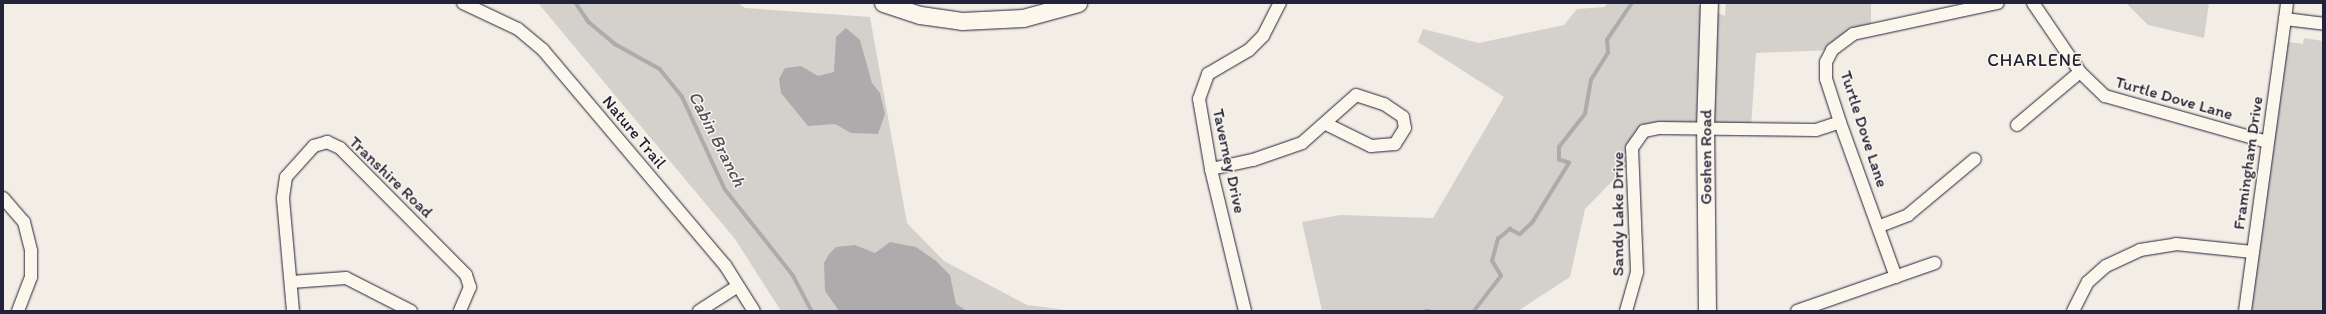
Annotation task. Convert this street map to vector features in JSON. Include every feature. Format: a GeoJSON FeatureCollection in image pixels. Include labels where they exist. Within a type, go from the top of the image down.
{"type":"FeatureCollection","features":[{"type":"Feature","properties":{"kind":"street","name":"Nature Trail"},"geometry":{"type":"LineString","coordinates":[[464,3],[518,29],[543,50],[725,265],[754,311]]}},
{"type":"Feature","properties":{"kind":"street"},"geometry":{"type":"LineString","coordinates":[[883,3],[920,15],[962,21],[1022,18],[1078,3]]}},
{"type":"Feature","properties":{"kind":"street","name":"Taverney Drive"},"geometry":{"type":"LineString","coordinates":[[1245,311],[1200,115],[1203,83],[1215,68],[1249,50],[1263,36],[1280,3]]}},
{"type":"Feature","properties":{"kind":"street","name":"Goshen Road"},"geometry":{"type":"LineString","coordinates":[[1707,311],[1705,128],[1709,3]]}},
{"type":"Feature","properties":{"kind":"street","name":"Turtle Dove Lane"},"geometry":{"type":"LineString","coordinates":[[1896,277],[1880,226],[1840,122],[1826,79],[1826,62],[1841,42],[1853,34],[1998,3]]}},
{"type":"Feature","properties":{"kind":"street","name":"Turtle Dove Lane"},"geometry":{"type":"LineString","coordinates":[[2033,3],[2080,72],[2094,88],[2117,102],[2268,142]]}},
{"type":"Feature","properties":{"kind":"street","name":"Framingham Drive"},"geometry":{"type":"LineString","coordinates":[[2245,311],[2287,3]]}},
{"type":"Feature","properties":{"kind":"street"},"geometry":{"type":"LineString","coordinates":[[2285,19],[2323,24]]}},
{"type":"Feature","properties":{"kind":"street"},"geometry":{"type":"LineString","coordinates":[[2017,125],[2080,72]]}},
{"type":"Feature","properties":{"kind":"street"},"geometry":{"type":"LineString","coordinates":[[1212,169],[1253,160],[1302,142],[1326,124],[1347,99],[1363,95],[1403,117],[1405,128],[1395,144],[1370,146],[1326,124]]}},
{"type":"Feature","properties":{"kind":"street"},"geometry":{"type":"LineString","coordinates":[[1705,128],[1816,130],[1840,122]]}},
{"type":"Feature","properties":{"kind":"street","name":"Sandy Lake Drive"},"geometry":{"type":"LineString","coordinates":[[1626,311],[1637,272],[1632,148],[1644,131],[1705,128]]}},
{"type":"Feature","properties":{"kind":"street","name":"Transhire Road"},"geometry":{"type":"LineString","coordinates":[[292,311],[291,282],[283,198],[286,177],[314,146],[327,142],[340,148],[466,275],[470,287],[460,311]]}},
{"type":"Feature","properties":{"kind":"street"},"geometry":{"type":"LineString","coordinates":[[1880,226],[1908,215],[1975,159]]}},
{"type":"Feature","properties":{"kind":"street"},"geometry":{"type":"LineString","coordinates":[[3,198],[24,222],[31,251],[31,277],[18,311]]}},
{"type":"Feature","properties":{"kind":"street"},"geometry":{"type":"LineString","coordinates":[[2073,311],[2092,278],[2106,266],[2140,250],[2176,244],[2253,252]]}},
{"type":"Feature","properties":{"kind":"street"},"geometry":{"type":"LineString","coordinates":[[1797,311],[1935,263]]}},
{"type":"Feature","properties":{"kind":"street"},"geometry":{"type":"LineString","coordinates":[[291,282],[346,278],[411,311]]}},
{"type":"Feature","properties":{"kind":"street"},"geometry":{"type":"LineString","coordinates":[[699,311],[738,286]]}},
{"type":"Feature","properties":{"kind":"shaded area"},"geometry":{"type":"Polygon","coordinates":[[[538,3],[738,3],[745,8],[870,17],[907,223],[944,261],[1027,305],[1074,311],[781,311],[735,239],[538,3]]]}},
{"type":"Feature","properties":{"kind":"shaded area"},"geometry":{"type":"Polygon","coordinates":[[[1608,3],[1694,3],[1725,16],[1726,3],[1871,3],[1871,31],[1832,50],[1756,53],[1751,128],[1644,131],[1632,161],[1585,209],[1570,277],[1518,311],[1322,311],[1302,222],[1340,215],[1433,218],[1504,97],[1418,42],[1423,29],[1479,43],[1564,25],[1577,9],[1604,7],[1608,3]]]}},
{"type":"Feature","properties":{"kind":"shaded area"},"geometry":{"type":"Polygon","coordinates":[[[2126,3],[2209,3],[2204,38],[2148,25],[2126,3]]]}},
{"type":"Feature","properties":{"kind":"shaded area"},"geometry":{"type":"Polygon","coordinates":[[[846,28],[860,40],[872,83],[880,93],[885,114],[878,134],[851,133],[835,124],[808,126],[781,93],[779,79],[785,68],[801,66],[818,76],[834,72],[836,37],[846,28]]]}},
{"type":"Feature","properties":{"kind":"shaded area"},"geometry":{"type":"Polygon","coordinates":[[[2304,38],[2323,41],[2323,311],[2245,311],[2282,41],[2303,44],[2304,38]]]}},
{"type":"Feature","properties":{"kind":"shaded area"},"geometry":{"type":"Polygon","coordinates":[[[890,242],[916,247],[936,261],[950,275],[956,304],[967,311],[839,311],[825,291],[824,263],[829,254],[836,247],[855,245],[875,253],[890,242]]]}},
{"type":"Feature","properties":{"kind":"waterway","name":"Cabin Branch"},"geometry":{"type":"LineString","coordinates":[[576,3],[589,22],[615,44],[660,69],[682,96],[725,189],[793,275],[812,311]]}},
{"type":"Feature","properties":{"kind":"waterway"},"geometry":{"type":"LineString","coordinates":[[1474,311],[1501,276],[1492,261],[1498,239],[1510,229],[1520,234],[1532,223],[1569,163],[1559,160],[1559,147],[1585,114],[1591,80],[1608,53],[1607,40],[1632,3]]}},
{"type":"Feature","properties":{"kind":"district","name":"CHARLENE"},"geometry":{"type":"Point","coordinates":[2035,60]}}]}
